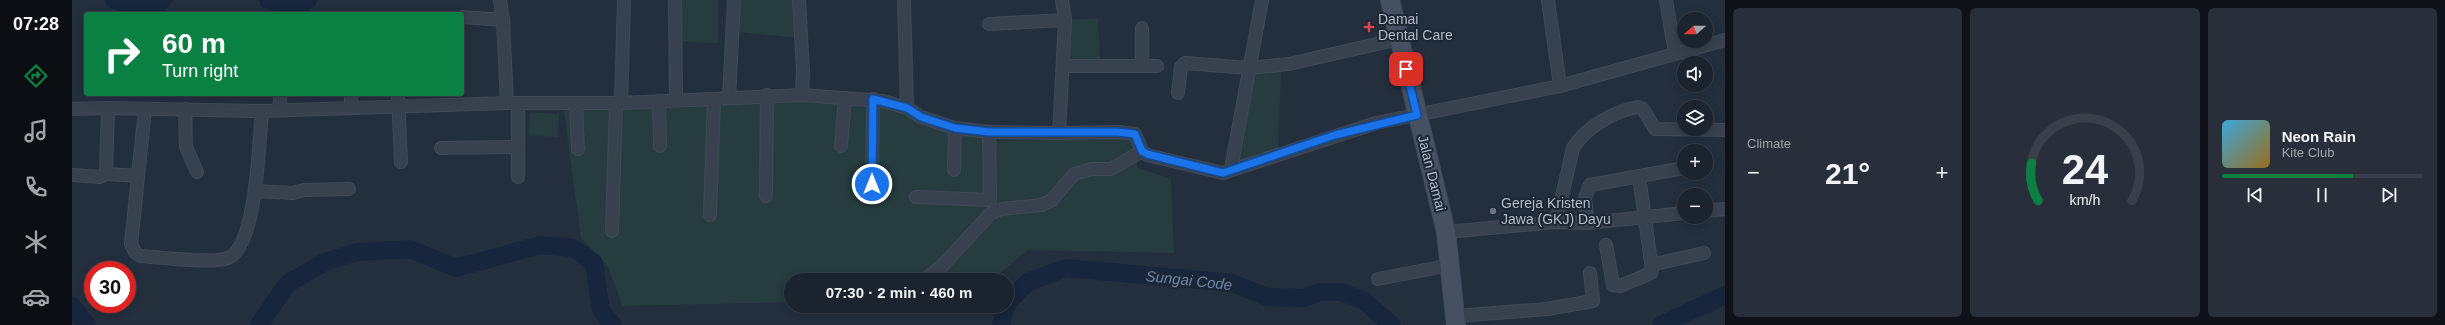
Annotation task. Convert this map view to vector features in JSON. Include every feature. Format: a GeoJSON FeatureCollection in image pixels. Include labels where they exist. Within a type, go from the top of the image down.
{"type":"FeatureCollection","features":[{"type":"Feature","properties":{"kind":"main road","name":"Jalan Damai"},"geometry":{"type":"LineString","coordinates":[[1390,0],[1446,232],[1451,265],[1456,320]]}},
{"type":"Feature","properties":{"kind":"street"},"geometry":{"type":"LineString","coordinates":[[500,0],[518,147],[518,178]]}},
{"type":"Feature","properties":{"kind":"street"},"geometry":{"type":"LineString","coordinates":[[612,231],[624,0]]}},
{"type":"Feature","properties":{"kind":"street"},"geometry":{"type":"LineString","coordinates":[[675,0],[676,100]]}},
{"type":"Feature","properties":{"kind":"street"},"geometry":{"type":"LineString","coordinates":[[729,98],[734,0]]}},
{"type":"Feature","properties":{"kind":"street"},"geometry":{"type":"LineString","coordinates":[[799,0],[803,71],[802,95]]}},
{"type":"Feature","properties":{"kind":"street"},"geometry":{"type":"LineString","coordinates":[[904,0],[907,108]]}},
{"type":"Feature","properties":{"kind":"street"},"geometry":{"type":"LineString","coordinates":[[1059,133],[1065,20],[1062,0]]}},
{"type":"Feature","properties":{"kind":"street"},"geometry":{"type":"LineString","coordinates":[[1231,169],[1248,68],[1262,0]]}},
{"type":"Feature","properties":{"kind":"street"},"geometry":{"type":"LineString","coordinates":[[1548,0],[1560,86]]}},
{"type":"Feature","properties":{"kind":"street"},"geometry":{"type":"LineString","coordinates":[[1666,0],[1675,53]]}},
{"type":"Feature","properties":{"kind":"street"},"geometry":{"type":"LineString","coordinates":[[464,17],[503,20]]}},
{"type":"Feature","properties":{"kind":"street"},"geometry":{"type":"LineString","coordinates":[[989,24],[1065,20]]}},
{"type":"Feature","properties":{"kind":"street"},"geometry":{"type":"LineString","coordinates":[[1142,28],[1142,66]]}},
{"type":"Feature","properties":{"kind":"street"},"geometry":{"type":"LineString","coordinates":[[1178,93],[1180,67],[1186,63],[1248,68],[1317,58],[1399,39]]}},
{"type":"Feature","properties":{"kind":"street"},"geometry":{"type":"LineString","coordinates":[[72,109],[108,108],[262,111],[399,107],[448,100],[576,104],[714,99],[767,95],[802,95],[873,99],[907,108],[921,117],[955,128],[989,132],[1118,132],[1135,134],[1142,151],[1147,154],[1181,161],[1223,173],[1231,169],[1335,135],[1417,115],[1560,86],[1725,40]]}},
{"type":"Feature","properties":{"kind":"street"},"geometry":{"type":"LineString","coordinates":[[1063,66],[1157,66]]}},
{"type":"Feature","properties":{"kind":"street"},"geometry":{"type":"LineString","coordinates":[[766,196],[767,95]]}},
{"type":"Feature","properties":{"kind":"street"},"geometry":{"type":"LineString","coordinates":[[280,96],[280,110]]}},
{"type":"Feature","properties":{"kind":"street"},"geometry":{"type":"LineString","coordinates":[[351,96],[351,108]]}},
{"type":"Feature","properties":{"kind":"street"},"geometry":{"type":"LineString","coordinates":[[398,96],[401,162]]}},
{"type":"Feature","properties":{"kind":"street"},"geometry":{"type":"LineString","coordinates":[[841,146],[845,98]]}},
{"type":"Feature","properties":{"kind":"street"},"geometry":{"type":"LineString","coordinates":[[710,215],[714,99]]}},
{"type":"Feature","properties":{"kind":"street"},"geometry":{"type":"LineString","coordinates":[[872,184],[873,99]]}},
{"type":"Feature","properties":{"kind":"street"},"geometry":{"type":"LineString","coordinates":[[659,101],[660,146]]}},
{"type":"Feature","properties":{"kind":"street"},"geometry":{"type":"LineString","coordinates":[[576,104],[578,149]]}},
{"type":"Feature","properties":{"kind":"street"},"geometry":{"type":"LineString","coordinates":[[1556,222],[1573,148],[1579,138],[1599,124],[1637,107],[1643,110],[1655,130],[1725,130]]}},
{"type":"Feature","properties":{"kind":"street"},"geometry":{"type":"LineString","coordinates":[[106,174],[108,108]]}},
{"type":"Feature","properties":{"kind":"street"},"geometry":{"type":"LineString","coordinates":[[145,109],[132,244],[135,252],[140,256],[219,260],[228,258],[236,253],[245,238],[255,191],[262,111]]}},
{"type":"Feature","properties":{"kind":"street"},"geometry":{"type":"LineString","coordinates":[[185,109],[186,147],[197,172]]}},
{"type":"Feature","properties":{"kind":"street"},"geometry":{"type":"LineString","coordinates":[[954,170],[955,128]]}},
{"type":"Feature","properties":{"kind":"street"},"geometry":{"type":"LineString","coordinates":[[916,197],[990,200],[989,132]]}},
{"type":"Feature","properties":{"kind":"street"},"geometry":{"type":"LineString","coordinates":[[441,148],[518,147]]}},
{"type":"Feature","properties":{"kind":"street"},"geometry":{"type":"LineString","coordinates":[[933,273],[943,265],[990,214],[1001,209],[1042,205],[1052,200],[1074,174],[1092,169],[1111,168],[1142,151]]}},
{"type":"Feature","properties":{"kind":"street"},"geometry":{"type":"LineString","coordinates":[[1588,223],[1584,198],[1590,185],[1677,169]]}},
{"type":"Feature","properties":{"kind":"street"},"geometry":{"type":"LineString","coordinates":[[72,175],[100,177],[106,174],[138,176]]}},
{"type":"Feature","properties":{"kind":"street"},"geometry":{"type":"LineString","coordinates":[[1606,245],[1612,282],[1616,287],[1651,273],[1639,176]]}},
{"type":"Feature","properties":{"kind":"street"},"geometry":{"type":"LineString","coordinates":[[255,191],[296,193],[304,190],[350,189]]}},
{"type":"Feature","properties":{"kind":"street"},"geometry":{"type":"LineString","coordinates":[[1713,210],[1725,209]]}},
{"type":"Feature","properties":{"kind":"street"},"geometry":{"type":"LineString","coordinates":[[1446,232],[1556,222],[1588,223],[1677,214]]}},
{"type":"Feature","properties":{"kind":"street"},"geometry":{"type":"LineString","coordinates":[[1651,265],[1704,253]]}},
{"type":"Feature","properties":{"kind":"street"},"geometry":{"type":"LineString","coordinates":[[1378,278],[1451,265]]}},
{"type":"Feature","properties":{"kind":"street"},"geometry":{"type":"LineString","coordinates":[[1456,320],[1547,309],[1593,301],[1590,273]]}},
{"type":"Feature","properties":{"kind":"green space"},"geometry":{"type":"Polygon","coordinates":[[[680,0],[718,0],[718,43],[677,41],[680,0]]]}},
{"type":"Feature","properties":{"kind":"green space"},"geometry":{"type":"Polygon","coordinates":[[[738,0],[799,0],[800,38],[737,32],[738,0]]]}},
{"type":"Feature","properties":{"kind":"green space"},"geometry":{"type":"Polygon","coordinates":[[[1098,18],[1100,62],[1065,64],[1067,20],[1098,18]]]}},
{"type":"Feature","properties":{"kind":"green space"},"geometry":{"type":"Polygon","coordinates":[[[1281,67],[1278,159],[1263,168],[1227,175],[1247,117],[1247,74],[1281,67]]]}},
{"type":"Feature","properties":{"kind":"green space"},"geometry":{"type":"Polygon","coordinates":[[[767,95],[876,105],[996,141],[1133,138],[1138,168],[1171,179],[1174,253],[1028,250],[1000,273],[784,273],[784,302],[623,306],[607,265],[581,238],[563,104],[767,95]]]}},
{"type":"Feature","properties":{"kind":"green space"},"geometry":{"type":"Polygon","coordinates":[[[530,112],[559,114],[558,137],[528,135],[530,112]]]}},
{"type":"Feature","properties":{"kind":"waterway"},"geometry":{"type":"LineString","coordinates":[[114,0],[149,11],[163,0]]}},
{"type":"Feature","properties":{"kind":"waterway"},"geometry":{"type":"LineString","coordinates":[[268,0],[298,7],[308,0]]}},
{"type":"Feature","properties":{"kind":"waterway"},"geometry":{"type":"LineString","coordinates":[[259,325],[287,284],[325,262],[357,252],[410,249],[456,268],[540,245],[573,248],[594,263],[601,310],[613,325]]}},
{"type":"Feature","properties":{"kind":"waterway","name":"Sungai Code"},"geometry":{"type":"LineString","coordinates":[[1014,296],[1028,282],[1066,268],[1232,283],[1267,297],[1304,298],[1320,292],[1341,292],[1363,300],[1392,325]]}},
{"type":"Feature","properties":{"kind":"waterway","name":"Sungai Code"},"geometry":{"type":"LineString","coordinates":[[1661,325],[1725,295]]}},
{"type":"Feature","properties":{"kind":"waterway"},"geometry":{"type":"LineString","coordinates":[[72,306],[87,325]]}},
{"type":"Feature","properties":{"kind":"waterway","name":"Sungai Code"},"geometry":{"type":"LineString","coordinates":[[1001,325],[1004,313]]}},
{"type":"Feature","properties":{"kind":"place","name":"Damai Dental Care"},"geometry":{"type":"Point","coordinates":[1369,27]}},
{"type":"Feature","properties":{"kind":"place","name":"Gereja Kristen Jawa (GKJ) Dayu"},"geometry":{"type":"Point","coordinates":[1493,211]}},
{"type":"Feature","properties":{"kind":"route"},"geometry":{"type":"LineString","coordinates":[[872,184],[873,99],[883,100],[907,108],[921,117],[955,128],[989,132],[1118,132],[1135,134],[1139,140],[1142,151],[1147,154],[1181,161],[1223,173],[1231,169],[1335,135],[1376,123],[1417,115],[1406,69]]}}]}
